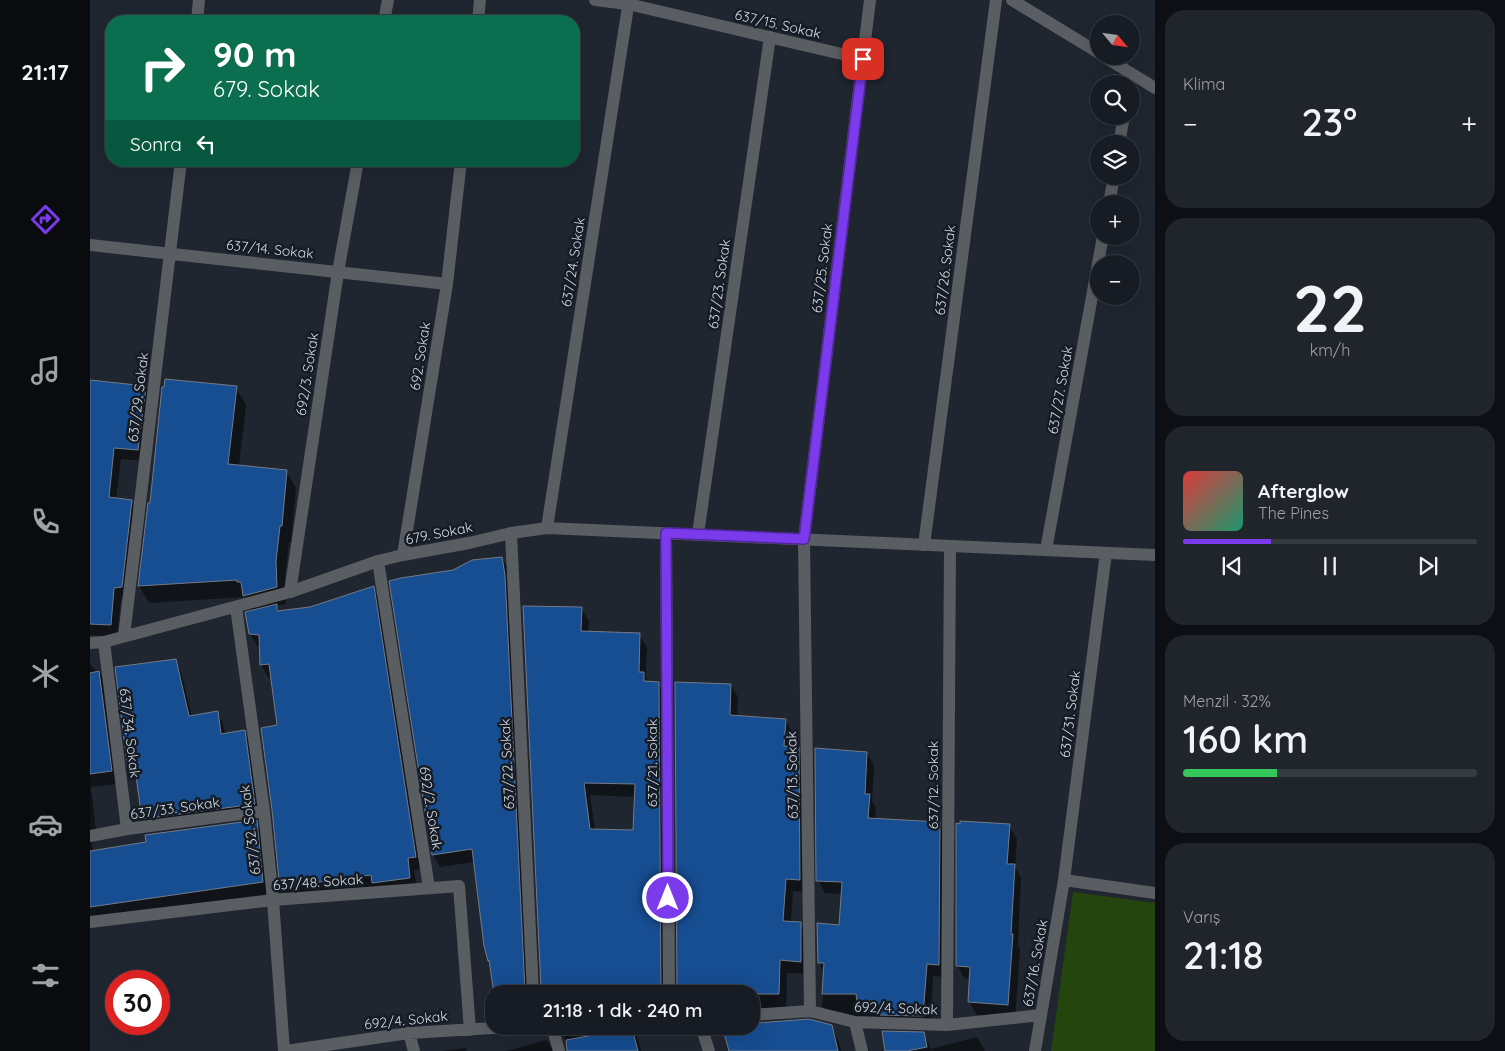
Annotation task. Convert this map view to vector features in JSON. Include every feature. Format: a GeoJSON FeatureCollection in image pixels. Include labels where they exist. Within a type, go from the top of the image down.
{"type":"FeatureCollection","features":[{"type":"Feature","properties":{"kind":"street"},"geometry":{"type":"LineString","coordinates":[[198,15],[199,0]]}},
{"type":"Feature","properties":{"kind":"street"},"geometry":{"type":"LineString","coordinates":[[385,15],[388,0]]}},
{"type":"Feature","properties":{"kind":"street"},"geometry":{"type":"LineString","coordinates":[[479,15],[480,0]]}},
{"type":"Feature","properties":{"kind":"street","name":"637/15. Sokak"},"geometry":{"type":"LineString","coordinates":[[594,0],[629,2],[863,59]]}},
{"type":"Feature","properties":{"kind":"street","name":"637/25. Sokak"},"geometry":{"type":"LineString","coordinates":[[804,539],[870,0]]}},
{"type":"Feature","properties":{"kind":"street","name":"637/26. Sokak"},"geometry":{"type":"LineString","coordinates":[[924,545],[996,0]]}},
{"type":"Feature","properties":{"kind":"street"},"geometry":{"type":"LineString","coordinates":[[1012,0],[1090,48]]}},
{"type":"Feature","properties":{"kind":"street","name":"637/24. Sokak"},"geometry":{"type":"LineString","coordinates":[[547,528],[629,2]]}},
{"type":"Feature","properties":{"kind":"street","name":"637/23. Sokak"},"geometry":{"type":"LineString","coordinates":[[698,534],[770,37]]}},
{"type":"Feature","properties":{"kind":"street"},"geometry":{"type":"LineString","coordinates":[[1114,65],[1126,75]]}},
{"type":"Feature","properties":{"kind":"street"},"geometry":{"type":"LineString","coordinates":[[1140,82],[1155,88]]}},
{"type":"Feature","properties":{"kind":"street","name":"637/29. Sokak"},"geometry":{"type":"LineString","coordinates":[[124,636],[179,167]]}},
{"type":"Feature","properties":{"kind":"street","name":"692/3. Sokak"},"geometry":{"type":"LineString","coordinates":[[290,592],[338,272],[357,167]]}},
{"type":"Feature","properties":{"kind":"street","name":"692. Sokak"},"geometry":{"type":"LineString","coordinates":[[403,555],[447,284],[461,167]]}},
{"type":"Feature","properties":{"kind":"street","name":"637/14. Sokak"},"geometry":{"type":"LineString","coordinates":[[90,245],[447,284]]}},
{"type":"Feature","properties":{"kind":"street","name":"637/27. Sokak"},"geometry":{"type":"LineString","coordinates":[[1046,550],[1101,245]]}},
{"type":"Feature","properties":{"kind":"street","name":"679. Sokak"},"geometry":{"type":"LineString","coordinates":[[90,643],[104,642],[236,608],[290,592],[378,561],[510,533],[547,528],[1155,555]]}},
{"type":"Feature","properties":{"kind":"street","name":"637/22. Sokak"},"geometry":{"type":"LineString","coordinates":[[510,533],[533,985]]}},
{"type":"Feature","properties":{"kind":"street","name":"637/21. Sokak"},"geometry":{"type":"LineString","coordinates":[[666,533],[669,985]]}},
{"type":"Feature","properties":{"kind":"street","name":"637/13. Sokak"},"geometry":{"type":"LineString","coordinates":[[804,539],[810,1011]]}},
{"type":"Feature","properties":{"kind":"street","name":"637/12. Sokak"},"geometry":{"type":"LineString","coordinates":[[947,1025],[950,546]]}},
{"type":"Feature","properties":{"kind":"street","name":"637/31. Sokak"},"geometry":{"type":"LineString","coordinates":[[1064,880],[1106,553]]}},
{"type":"Feature","properties":{"kind":"street","name":"692/2. Sokak"},"geometry":{"type":"LineString","coordinates":[[378,561],[429,888]]}},
{"type":"Feature","properties":{"kind":"street","name":"637/32. Sokak"},"geometry":{"type":"LineString","coordinates":[[236,608],[264,811],[285,1051]]}},
{"type":"Feature","properties":{"kind":"street","name":"637/34. Sokak"},"geometry":{"type":"LineString","coordinates":[[104,642],[127,829]]}},
{"type":"Feature","properties":{"kind":"street","name":"637/33. Sokak"},"geometry":{"type":"LineString","coordinates":[[90,836],[127,829],[264,811]]}},
{"type":"Feature","properties":{"kind":"street"},"geometry":{"type":"LineString","coordinates":[[1064,880],[1155,893]]}},
{"type":"Feature","properties":{"kind":"street","name":"637/16. Sokak"},"geometry":{"type":"LineString","coordinates":[[1035,1051],[1064,880]]}},
{"type":"Feature","properties":{"kind":"street"},"geometry":{"type":"LineString","coordinates":[[429,888],[459,886],[470,1030]]}},
{"type":"Feature","properties":{"kind":"street","name":"637/48. Sokak"},"geometry":{"type":"LineString","coordinates":[[90,922],[273,900],[429,888]]}},
{"type":"Feature","properties":{"kind":"street","name":"692/4. Sokak"},"geometry":{"type":"LineString","coordinates":[[760,1014],[810,1011],[855,1022],[947,1025],[1041,1015]]}},
{"type":"Feature","properties":{"kind":"street"},"geometry":{"type":"LineString","coordinates":[[855,1022],[862,1051]]}},
{"type":"Feature","properties":{"kind":"street","name":"692/4. Sokak"},"geometry":{"type":"LineString","coordinates":[[285,1051],[410,1033],[485,1029]]}},
{"type":"Feature","properties":{"kind":"street"},"geometry":{"type":"LineString","coordinates":[[410,1033],[414,1051]]}},
{"type":"Feature","properties":{"kind":"street"},"geometry":{"type":"LineString","coordinates":[[555,1035],[559,1051]]}},
{"type":"Feature","properties":{"kind":"street"},"geometry":{"type":"LineString","coordinates":[[704,1035],[709,1051]]}},
{"type":"Feature","properties":{"kind":"green space"},"geometry":{"type":"Polygon","coordinates":[[[1073,892],[1155,903],[1155,1051],[1051,1051],[1073,892]]]}},
{"type":"Feature","properties":{"kind":"building"},"geometry":{"type":"Polygon","coordinates":[[[165,379],[237,386],[228,464],[287,470],[282,526],[280,526],[276,561],[277,587],[243,596],[241,582],[237,582],[237,580],[138,586],[148,503],[150,503],[162,387],[164,387],[165,379]]]}},
{"type":"Feature","properties":{"kind":"building"},"geometry":{"type":"Polygon","coordinates":[[[90,380],[146,386],[138,450],[114,448],[109,497],[132,500],[122,587],[114,588],[111,625],[90,624],[90,380]]]}},
{"type":"Feature","properties":{"kind":"building"},"geometry":{"type":"Polygon","coordinates":[[[502,557],[505,575],[525,985],[493,985],[489,960],[484,946],[472,849],[432,855],[389,581],[453,570],[472,560],[502,557]]]}},
{"type":"Feature","properties":{"kind":"building"},"geometry":{"type":"Polygon","coordinates":[[[374,586],[416,857],[408,858],[410,878],[372,883],[371,875],[290,886],[289,878],[279,880],[261,728],[277,725],[269,664],[260,665],[259,635],[249,634],[245,612],[277,604],[277,611],[310,607],[374,586]]]}},
{"type":"Feature","properties":{"kind":"building"},"geometry":{"type":"Polygon","coordinates":[[[523,606],[582,607],[581,631],[640,633],[639,672],[644,672],[644,681],[659,682],[661,985],[541,985],[523,606]],[[584,783],[590,829],[633,830],[635,784],[584,783]]]}},
{"type":"Feature","properties":{"kind":"building"},"geometry":{"type":"Polygon","coordinates":[[[176,659],[189,716],[218,711],[221,734],[245,730],[255,804],[142,819],[135,769],[128,770],[115,667],[176,659]]]}},
{"type":"Feature","properties":{"kind":"building"},"geometry":{"type":"Polygon","coordinates":[[[99,671],[112,771],[90,774],[90,673],[99,671]]]}},
{"type":"Feature","properties":{"kind":"building"},"geometry":{"type":"Polygon","coordinates":[[[675,682],[731,684],[730,715],[786,719],[784,746],[799,747],[800,880],[786,879],[783,921],[801,922],[801,962],[780,960],[779,994],[760,994],[760,985],[677,985],[675,682]]]}},
{"type":"Feature","properties":{"kind":"building"},"geometry":{"type":"Polygon","coordinates":[[[815,748],[867,752],[865,794],[870,794],[868,818],[940,822],[939,965],[927,964],[923,1016],[880,1015],[879,1009],[858,1008],[856,994],[822,994],[824,963],[818,963],[817,923],[839,925],[842,882],[816,881],[815,748]]]}},
{"type":"Feature","properties":{"kind":"building"},"geometry":{"type":"Polygon","coordinates":[[[257,820],[263,882],[90,907],[90,851],[146,842],[145,835],[257,820]]]}},
{"type":"Feature","properties":{"kind":"building"},"geometry":{"type":"Polygon","coordinates":[[[960,821],[1010,824],[1007,864],[1015,864],[1008,1005],[968,1002],[970,967],[956,966],[956,823],[960,824],[960,821]]]}},
{"type":"Feature","properties":{"kind":"building"},"geometry":{"type":"Polygon","coordinates":[[[809,1019],[832,1025],[838,1051],[729,1051],[725,1035],[760,1035],[760,1023],[809,1019]]]}},
{"type":"Feature","properties":{"kind":"building"},"geometry":{"type":"Polygon","coordinates":[[[882,1031],[924,1032],[927,1047],[907,1051],[885,1051],[882,1031]]]}},
{"type":"Feature","properties":{"kind":"building"},"geometry":{"type":"Polygon","coordinates":[[[594,1035],[634,1035],[638,1051],[567,1051],[566,1040],[594,1035]]]}},
{"type":"Feature","properties":{"kind":"route"},"geometry":{"type":"LineString","coordinates":[[668,898],[666,533],[804,539],[863,59]]}}]}
